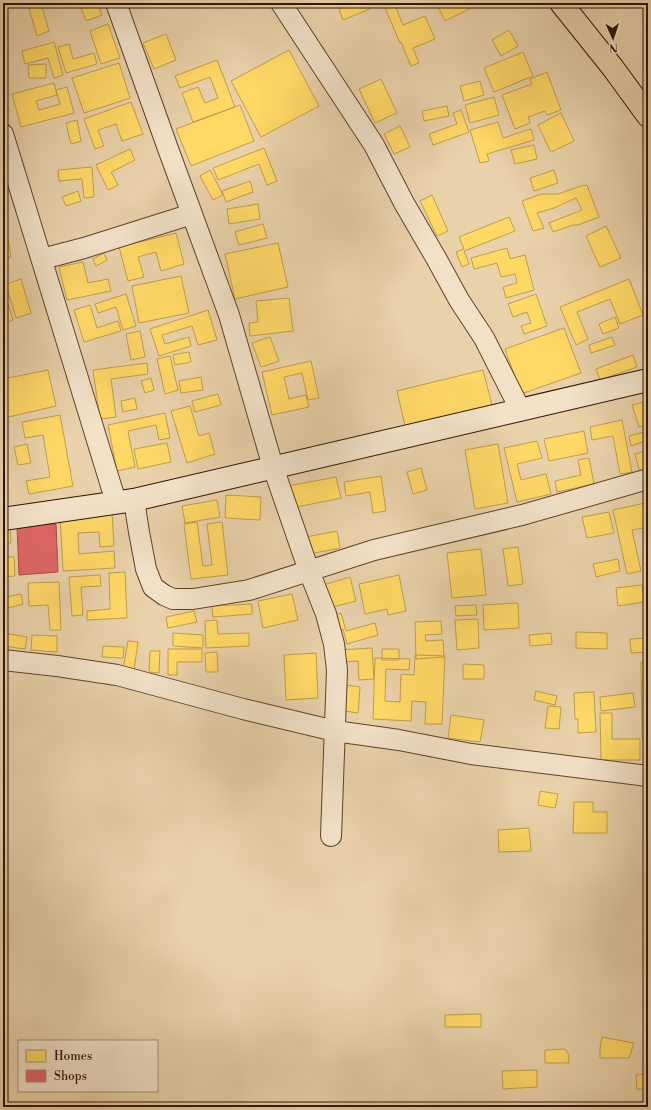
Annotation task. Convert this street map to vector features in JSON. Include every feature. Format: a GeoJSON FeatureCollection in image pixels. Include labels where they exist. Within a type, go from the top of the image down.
{"type":"FeatureCollection","features":[{"type":"Feature","properties":{"kind":"highway"},"geometry":{"type":"LineString","coordinates":[[561,3],[613,68],[648,116]]}},
{"type":"Feature","properties":{"kind":"street"},"geometry":{"type":"LineString","coordinates":[[116,3],[229,315],[273,467],[309,571],[326,614],[334,644],[337,670],[331,836]]}},
{"type":"Feature","properties":{"kind":"street"},"geometry":{"type":"LineString","coordinates":[[281,3],[374,145],[404,203],[459,300],[484,338],[520,409]]}},
{"type":"Feature","properties":{"kind":"street"},"geometry":{"type":"LineString","coordinates":[[3,134],[42,259],[125,501],[139,532],[146,569],[153,586],[164,595],[173,599],[193,599],[249,590],[374,550],[522,515],[648,479]]}},
{"type":"Feature","properties":{"kind":"street"},"geometry":{"type":"LineString","coordinates":[[42,259],[84,248],[192,214]]}},
{"type":"Feature","properties":{"kind":"street"},"geometry":{"type":"LineString","coordinates":[[3,519],[125,501],[648,380]]}},
{"type":"Feature","properties":{"kind":"street"},"geometry":{"type":"LineString","coordinates":[[3,660],[117,675],[243,709],[335,731],[399,740],[471,754],[648,776]]}},
{"type":"Feature","properties":{"kind":"building: Homes"},"geometry":{"type":"Polygon","coordinates":[[[41,3],[49,31],[37,36],[28,5],[41,3]]]}},
{"type":"Feature","properties":{"kind":"building: Homes"},"geometry":{"type":"Polygon","coordinates":[[[79,3],[97,3],[102,15],[86,21],[79,3]]]}},
{"type":"Feature","properties":{"kind":"building: Homes"},"geometry":{"type":"Polygon","coordinates":[[[353,3],[368,3],[370,9],[343,20],[339,9],[353,3]]]}},
{"type":"Feature","properties":{"kind":"building: Homes"},"geometry":{"type":"Polygon","coordinates":[[[383,3],[394,3],[403,25],[425,16],[435,39],[413,48],[419,63],[411,66],[383,3]]]}},
{"type":"Feature","properties":{"kind":"building: Homes"},"geometry":{"type":"Polygon","coordinates":[[[436,3],[481,3],[445,21],[436,3]]]}},
{"type":"Feature","properties":{"kind":"building: Homes"},"geometry":{"type":"Polygon","coordinates":[[[108,24],[120,58],[101,64],[90,31],[108,24]]]}},
{"type":"Feature","properties":{"kind":"building: Homes"},"geometry":{"type":"Polygon","coordinates":[[[509,30],[518,46],[501,56],[492,40],[509,30]]]}},
{"type":"Feature","properties":{"kind":"building: Homes"},"geometry":{"type":"Polygon","coordinates":[[[166,34],[176,60],[154,69],[143,43],[166,34]]]}},
{"type":"Feature","properties":{"kind":"building: Homes"},"geometry":{"type":"Polygon","coordinates":[[[54,42],[63,75],[54,78],[48,58],[25,64],[22,51],[54,42]]]}},
{"type":"Feature","properties":{"kind":"building: Homes"},"geometry":{"type":"Polygon","coordinates":[[[69,44],[73,59],[94,53],[97,64],[66,73],[58,47],[69,44]]]}},
{"type":"Feature","properties":{"kind":"building: Homes"},"geometry":{"type":"Polygon","coordinates":[[[289,50],[319,106],[261,137],[231,81],[289,50]]]}},
{"type":"Feature","properties":{"kind":"building: Homes"},"geometry":{"type":"Polygon","coordinates":[[[523,52],[533,76],[494,92],[484,68],[523,52]]]}},
{"type":"Feature","properties":{"kind":"building: Homes"},"geometry":{"type":"Polygon","coordinates":[[[217,60],[235,107],[193,122],[182,93],[198,87],[205,103],[218,98],[210,77],[180,88],[175,76],[217,60]]]}},
{"type":"Feature","properties":{"kind":"building: Homes"},"geometry":{"type":"Polygon","coordinates":[[[119,63],[130,98],[84,113],[72,78],[119,63]]]}},
{"type":"Feature","properties":{"kind":"building: Homes"},"geometry":{"type":"Polygon","coordinates":[[[46,64],[46,78],[29,78],[28,65],[46,64]]]}},
{"type":"Feature","properties":{"kind":"building: Homes"},"geometry":{"type":"Polygon","coordinates":[[[547,72],[561,110],[547,115],[545,111],[528,117],[530,123],[515,129],[502,95],[532,84],[530,79],[547,72]]]}},
{"type":"Feature","properties":{"kind":"building: Homes"},"geometry":{"type":"Polygon","coordinates":[[[381,79],[397,113],[375,123],[359,89],[381,79]]]}},
{"type":"Feature","properties":{"kind":"building: Homes"},"geometry":{"type":"Polygon","coordinates":[[[480,81],[484,95],[464,101],[460,86],[480,81]]]}},
{"type":"Feature","properties":{"kind":"building: Homes"},"geometry":{"type":"Polygon","coordinates":[[[54,83],[57,95],[36,101],[39,110],[60,104],[56,90],[67,87],[74,113],[21,127],[12,94],[54,83]]]}},
{"type":"Feature","properties":{"kind":"building: Homes"},"geometry":{"type":"Polygon","coordinates":[[[494,97],[499,115],[470,123],[465,105],[494,97]]]}},
{"type":"Feature","properties":{"kind":"building: Homes"},"geometry":{"type":"Polygon","coordinates":[[[131,102],[143,134],[122,141],[116,124],[98,130],[104,146],[95,149],[84,119],[131,102]]]}},
{"type":"Feature","properties":{"kind":"building: Homes"},"geometry":{"type":"Polygon","coordinates":[[[240,105],[254,141],[191,166],[176,129],[240,105]]]}},
{"type":"Feature","properties":{"kind":"building: Homes"},"geometry":{"type":"Polygon","coordinates":[[[447,106],[449,116],[424,121],[422,111],[447,106]]]}},
{"type":"Feature","properties":{"kind":"building: Homes"},"geometry":{"type":"Polygon","coordinates":[[[461,110],[469,132],[433,145],[429,134],[457,124],[453,113],[461,110]]]}},
{"type":"Feature","properties":{"kind":"building: Homes"},"geometry":{"type":"Polygon","coordinates":[[[561,113],[574,141],[551,152],[538,125],[561,113]]]}},
{"type":"Feature","properties":{"kind":"building: Homes"},"geometry":{"type":"Polygon","coordinates":[[[77,120],[81,141],[71,144],[66,123],[77,120]]]}},
{"type":"Feature","properties":{"kind":"building: Homes"},"geometry":{"type":"Polygon","coordinates":[[[498,122],[503,138],[531,129],[534,140],[487,154],[489,161],[480,163],[470,130],[498,122]]]}},
{"type":"Feature","properties":{"kind":"building: Homes"},"geometry":{"type":"Polygon","coordinates":[[[400,126],[410,147],[394,154],[384,134],[400,126]]]}},
{"type":"Feature","properties":{"kind":"building: Homes"},"geometry":{"type":"Polygon","coordinates":[[[534,145],[537,159],[515,164],[511,150],[534,145]]]}},
{"type":"Feature","properties":{"kind":"building: Homes"},"geometry":{"type":"Polygon","coordinates":[[[264,148],[277,181],[267,185],[259,164],[218,180],[213,168],[264,148]]]}},
{"type":"Feature","properties":{"kind":"building: Homes"},"geometry":{"type":"Polygon","coordinates":[[[130,149],[135,160],[111,172],[118,185],[108,190],[96,165],[130,149]]]}},
{"type":"Feature","properties":{"kind":"building: Homes"},"geometry":{"type":"Polygon","coordinates":[[[92,167],[94,197],[84,198],[82,179],[59,181],[58,170],[92,167]]]}},
{"type":"Feature","properties":{"kind":"building: Homes"},"geometry":{"type":"Polygon","coordinates":[[[210,170],[223,195],[213,200],[200,176],[210,170]]]}},
{"type":"Feature","properties":{"kind":"building: Homes"},"geometry":{"type":"Polygon","coordinates":[[[554,170],[558,183],[534,191],[530,178],[554,170]]]}},
{"type":"Feature","properties":{"kind":"building: Homes"},"geometry":{"type":"Polygon","coordinates":[[[250,181],[253,192],[226,202],[222,191],[250,181]]]}},
{"type":"Feature","properties":{"kind":"building: Homes"},"geometry":{"type":"Polygon","coordinates":[[[587,185],[599,217],[553,232],[549,223],[582,210],[576,198],[554,208],[537,213],[544,228],[533,231],[522,201],[541,194],[558,194],[587,185]]]}},
{"type":"Feature","properties":{"kind":"building: Homes"},"geometry":{"type":"Polygon","coordinates":[[[78,191],[81,201],[66,206],[62,197],[78,191]]]}},
{"type":"Feature","properties":{"kind":"building: Homes"},"geometry":{"type":"Polygon","coordinates":[[[432,195],[448,231],[437,236],[420,201],[432,195]]]}},
{"type":"Feature","properties":{"kind":"building: Homes"},"geometry":{"type":"Polygon","coordinates":[[[258,204],[260,219],[229,224],[227,209],[258,204]]]}},
{"type":"Feature","properties":{"kind":"building: Homes"},"geometry":{"type":"Polygon","coordinates":[[[509,217],[515,231],[464,251],[469,264],[462,267],[456,252],[464,249],[459,237],[509,217]]]}},
{"type":"Feature","properties":{"kind":"building: Homes"},"geometry":{"type":"Polygon","coordinates":[[[263,224],[267,238],[239,245],[235,232],[263,224]]]}},
{"type":"Feature","properties":{"kind":"building: Homes"},"geometry":{"type":"Polygon","coordinates":[[[606,226],[621,258],[600,267],[586,236],[606,226]]]}},
{"type":"Feature","properties":{"kind":"building: Homes"},"geometry":{"type":"Polygon","coordinates":[[[3,233],[7,233],[11,257],[3,259],[3,233]]]}},
{"type":"Feature","properties":{"kind":"building: Homes"},"geometry":{"type":"Polygon","coordinates":[[[176,233],[184,264],[161,271],[156,252],[138,257],[144,277],[128,281],[119,247],[176,233]]]}},
{"type":"Feature","properties":{"kind":"building: Homes"},"geometry":{"type":"Polygon","coordinates":[[[278,243],[288,287],[235,299],[225,254],[278,243]]]}},
{"type":"Feature","properties":{"kind":"building: Homes"},"geometry":{"type":"Polygon","coordinates":[[[507,248],[510,259],[525,255],[534,290],[506,298],[503,287],[517,283],[515,274],[501,277],[497,263],[474,269],[471,258],[507,248]]]}},
{"type":"Feature","properties":{"kind":"building: Homes"},"geometry":{"type":"Polygon","coordinates":[[[104,253],[107,260],[96,266],[93,259],[104,253]]]}},
{"type":"Feature","properties":{"kind":"building: Homes"},"geometry":{"type":"Polygon","coordinates":[[[83,262],[88,283],[108,279],[111,291],[67,300],[59,267],[83,262]]]}},
{"type":"Feature","properties":{"kind":"building: Homes"},"geometry":{"type":"Polygon","coordinates":[[[181,276],[189,313],[139,323],[132,286],[181,276]]]}},
{"type":"Feature","properties":{"kind":"building: Homes"},"geometry":{"type":"Polygon","coordinates":[[[21,279],[31,313],[16,318],[6,284],[21,279]]]}},
{"type":"Feature","properties":{"kind":"building: Homes"},"geometry":{"type":"Polygon","coordinates":[[[629,279],[643,315],[620,324],[610,299],[577,312],[588,339],[576,345],[560,307],[629,279]]]}},
{"type":"Feature","properties":{"kind":"building: Homes"},"geometry":{"type":"Polygon","coordinates":[[[126,294],[136,326],[123,330],[116,307],[98,313],[95,304],[126,294]]]}},
{"type":"Feature","properties":{"kind":"building: Homes"},"geometry":{"type":"Polygon","coordinates":[[[536,294],[547,326],[524,334],[521,326],[531,323],[527,312],[513,317],[508,304],[536,294]]]}},
{"type":"Feature","properties":{"kind":"building: Homes"},"geometry":{"type":"Polygon","coordinates":[[[289,298],[293,331],[250,336],[249,323],[258,322],[256,301],[289,298]]]}},
{"type":"Feature","properties":{"kind":"building: Homes"},"geometry":{"type":"Polygon","coordinates":[[[8,304],[13,320],[3,323],[3,305],[8,304]]]}},
{"type":"Feature","properties":{"kind":"building: Homes"},"geometry":{"type":"Polygon","coordinates":[[[90,305],[97,328],[118,321],[121,331],[84,342],[74,310],[90,305]]]}},
{"type":"Feature","properties":{"kind":"building: Homes"},"geometry":{"type":"Polygon","coordinates":[[[208,310],[217,340],[198,345],[192,326],[162,335],[165,344],[189,337],[191,346],[159,356],[150,329],[208,310]]]}},
{"type":"Feature","properties":{"kind":"building: Homes"},"geometry":{"type":"Polygon","coordinates":[[[615,317],[619,328],[603,334],[599,324],[615,317]]]}},
{"type":"Feature","properties":{"kind":"building: Homes"},"geometry":{"type":"Polygon","coordinates":[[[564,328],[581,373],[521,394],[505,349],[564,328]]]}},
{"type":"Feature","properties":{"kind":"building: Homes"},"geometry":{"type":"Polygon","coordinates":[[[140,331],[145,357],[131,360],[126,334],[140,331]]]}},
{"type":"Feature","properties":{"kind":"building: Homes"},"geometry":{"type":"Polygon","coordinates":[[[270,337],[279,361],[261,367],[252,343],[270,337]]]}},
{"type":"Feature","properties":{"kind":"building: Homes"},"geometry":{"type":"Polygon","coordinates":[[[612,337],[615,345],[591,353],[589,345],[612,337]]]}},
{"type":"Feature","properties":{"kind":"building: Homes"},"geometry":{"type":"Polygon","coordinates":[[[189,352],[191,362],[175,365],[173,355],[189,352]]]}},
{"type":"Feature","properties":{"kind":"building: Homes"},"geometry":{"type":"Polygon","coordinates":[[[633,355],[637,367],[600,380],[596,369],[633,355]]]}},
{"type":"Feature","properties":{"kind":"building: Homes"},"geometry":{"type":"Polygon","coordinates":[[[170,356],[178,390],[165,394],[157,359],[170,356]]]}},
{"type":"Feature","properties":{"kind":"building: Homes"},"geometry":{"type":"Polygon","coordinates":[[[311,361],[319,398],[308,400],[302,373],[284,377],[289,399],[306,395],[309,407],[272,415],[262,372],[311,361]]]}},
{"type":"Feature","properties":{"kind":"building: Homes"},"geometry":{"type":"Polygon","coordinates":[[[147,363],[148,374],[111,379],[116,417],[100,419],[93,370],[147,363]]]}},
{"type":"Feature","properties":{"kind":"building: Homes"},"geometry":{"type":"Polygon","coordinates":[[[48,370],[56,406],[4,418],[3,379],[48,370]]]}},
{"type":"Feature","properties":{"kind":"building: Homes"},"geometry":{"type":"Polygon","coordinates":[[[483,370],[492,405],[405,426],[397,391],[483,370]]]}},
{"type":"Feature","properties":{"kind":"building: Homes"},"geometry":{"type":"Polygon","coordinates":[[[201,377],[203,390],[181,393],[179,381],[201,377]]]}},
{"type":"Feature","properties":{"kind":"building: Homes"},"geometry":{"type":"Polygon","coordinates":[[[151,378],[154,390],[145,393],[141,381],[151,378]]]}},
{"type":"Feature","properties":{"kind":"building: Homes"},"geometry":{"type":"Polygon","coordinates":[[[218,394],[221,405],[195,412],[192,401],[218,394]]]}},
{"type":"Feature","properties":{"kind":"building: Homes"},"geometry":{"type":"Polygon","coordinates":[[[135,398],[137,409],[123,412],[121,401],[135,398]]]}},
{"type":"Feature","properties":{"kind":"building: Homes"},"geometry":{"type":"Polygon","coordinates":[[[648,401],[648,425],[639,427],[632,405],[648,401]]]}},
{"type":"Feature","properties":{"kind":"building: Homes"},"geometry":{"type":"Polygon","coordinates":[[[190,406],[199,436],[209,433],[215,454],[187,463],[171,411],[190,406]]]}},
{"type":"Feature","properties":{"kind":"building: Homes"},"geometry":{"type":"Polygon","coordinates":[[[165,413],[170,438],[159,440],[156,425],[128,431],[135,467],[117,471],[108,425],[165,413]]]}},
{"type":"Feature","properties":{"kind":"building: Homes"},"geometry":{"type":"Polygon","coordinates":[[[60,415],[73,486],[29,494],[26,481],[50,477],[43,435],[25,438],[22,422],[60,415]]]}},
{"type":"Feature","properties":{"kind":"building: Homes"},"geometry":{"type":"Polygon","coordinates":[[[622,420],[632,472],[620,474],[613,436],[592,440],[590,427],[622,420]]]}},
{"type":"Feature","properties":{"kind":"building: Homes"},"geometry":{"type":"Polygon","coordinates":[[[584,431],[588,453],[549,461],[544,439],[584,431]]]}},
{"type":"Feature","properties":{"kind":"building: Homes"},"geometry":{"type":"Polygon","coordinates":[[[648,431],[648,474],[641,476],[635,454],[646,451],[643,442],[631,446],[629,436],[648,431]]]}},
{"type":"Feature","properties":{"kind":"building: Homes"},"geometry":{"type":"Polygon","coordinates":[[[537,441],[542,458],[517,464],[521,480],[546,474],[551,494],[517,502],[504,448],[537,441]]]}},
{"type":"Feature","properties":{"kind":"building: Homes"},"geometry":{"type":"Polygon","coordinates":[[[167,443],[171,462],[138,469],[134,449],[167,443]]]}},
{"type":"Feature","properties":{"kind":"building: Homes"},"geometry":{"type":"Polygon","coordinates":[[[27,444],[31,463],[18,465],[14,447],[27,444]]]}},
{"type":"Feature","properties":{"kind":"building: Homes"},"geometry":{"type":"Polygon","coordinates":[[[498,444],[508,503],[475,509],[465,450],[498,444]]]}},
{"type":"Feature","properties":{"kind":"building: Homes"},"geometry":{"type":"Polygon","coordinates":[[[589,458],[594,484],[557,492],[555,481],[581,475],[578,460],[589,458]]]}},
{"type":"Feature","properties":{"kind":"building: Homes"},"geometry":{"type":"Polygon","coordinates":[[[421,468],[427,490],[413,494],[407,472],[421,468]]]}},
{"type":"Feature","properties":{"kind":"building: Homes"},"geometry":{"type":"Polygon","coordinates":[[[381,476],[386,511],[373,513],[370,492],[346,496],[344,482],[381,476]]]}},
{"type":"Feature","properties":{"kind":"building: Homes"},"geometry":{"type":"Polygon","coordinates":[[[336,477],[341,498],[292,508],[288,486],[336,477]]]}},
{"type":"Feature","properties":{"kind":"building: Homes"},"geometry":{"type":"Polygon","coordinates":[[[226,495],[261,497],[260,520],[225,518],[226,495]]]}},
{"type":"Feature","properties":{"kind":"building: Homes"},"geometry":{"type":"Polygon","coordinates":[[[217,500],[220,517],[185,523],[182,506],[217,500]]]}},
{"type":"Feature","properties":{"kind":"building: Homes"},"geometry":{"type":"Polygon","coordinates":[[[645,503],[648,515],[648,527],[632,530],[641,571],[627,574],[613,510],[645,503]]]}},
{"type":"Feature","properties":{"kind":"building: Homes"},"geometry":{"type":"Polygon","coordinates":[[[609,512],[614,533],[587,538],[582,517],[609,512]]]}},
{"type":"Feature","properties":{"kind":"building: Homes"},"geometry":{"type":"Polygon","coordinates":[[[112,513],[114,546],[100,547],[99,532],[78,533],[79,554],[114,551],[115,568],[63,571],[60,516],[112,513]]]}},
{"type":"Feature","properties":{"kind":"building: Homes"},"geometry":{"type":"Polygon","coordinates":[[[197,522],[203,566],[212,565],[207,524],[222,522],[228,575],[191,579],[184,524],[197,522]]]}},
{"type":"Feature","properties":{"kind":"building: Homes"},"geometry":{"type":"Polygon","coordinates":[[[3,527],[10,527],[11,543],[3,543],[3,527]]]}},
{"type":"Feature","properties":{"kind":"building: Homes"},"geometry":{"type":"Polygon","coordinates":[[[337,531],[340,548],[310,554],[306,537],[337,531]]]}},
{"type":"Feature","properties":{"kind":"building: Homes"},"geometry":{"type":"Polygon","coordinates":[[[518,547],[523,584],[508,586],[503,549],[518,547]]]}},
{"type":"Feature","properties":{"kind":"building: Homes"},"geometry":{"type":"Polygon","coordinates":[[[481,549],[486,595],[452,598],[447,553],[481,549]]]}},
{"type":"Feature","properties":{"kind":"building: Homes"},"geometry":{"type":"Polygon","coordinates":[[[3,557],[14,557],[15,576],[3,577],[3,557]]]}},
{"type":"Feature","properties":{"kind":"building: Homes"},"geometry":{"type":"Polygon","coordinates":[[[618,559],[620,571],[596,577],[593,564],[618,559]]]}},
{"type":"Feature","properties":{"kind":"building: Homes"},"geometry":{"type":"Polygon","coordinates":[[[125,572],[127,618],[87,620],[87,611],[110,609],[109,573],[125,572]]]}},
{"type":"Feature","properties":{"kind":"building: Homes"},"geometry":{"type":"Polygon","coordinates":[[[100,575],[101,586],[81,587],[83,615],[72,616],[69,577],[100,575]]]}},
{"type":"Feature","properties":{"kind":"building: Homes"},"geometry":{"type":"Polygon","coordinates":[[[399,575],[406,611],[388,615],[387,609],[365,614],[359,584],[399,575]]]}},
{"type":"Feature","properties":{"kind":"building: Homes"},"geometry":{"type":"Polygon","coordinates":[[[350,577],[356,601],[329,608],[323,585],[350,577]]]}},
{"type":"Feature","properties":{"kind":"building: Homes"},"geometry":{"type":"Polygon","coordinates":[[[59,582],[61,630],[50,630],[48,605],[29,606],[28,583],[59,582]]]}},
{"type":"Feature","properties":{"kind":"building: Homes"},"geometry":{"type":"Polygon","coordinates":[[[642,585],[644,602],[618,606],[616,588],[642,585]]]}},
{"type":"Feature","properties":{"kind":"building: Homes"},"geometry":{"type":"Polygon","coordinates":[[[21,594],[23,604],[8,608],[6,597],[21,594]]]}},
{"type":"Feature","properties":{"kind":"building: Homes"},"geometry":{"type":"Polygon","coordinates":[[[292,594],[298,620],[263,628],[258,601],[292,594]]]}},
{"type":"Feature","properties":{"kind":"building: Homes"},"geometry":{"type":"Polygon","coordinates":[[[518,603],[519,628],[484,630],[483,605],[518,603]]]}},
{"type":"Feature","properties":{"kind":"building: Homes"},"geometry":{"type":"Polygon","coordinates":[[[252,604],[252,614],[213,617],[212,606],[252,604]]]}},
{"type":"Feature","properties":{"kind":"building: Homes"},"geometry":{"type":"Polygon","coordinates":[[[476,605],[477,615],[456,616],[455,606],[476,605]]]}},
{"type":"Feature","properties":{"kind":"building: Homes"},"geometry":{"type":"Polygon","coordinates":[[[194,611],[197,622],[168,628],[166,617],[194,611]]]}},
{"type":"Feature","properties":{"kind":"building: Homes"},"geometry":{"type":"Polygon","coordinates":[[[341,613],[346,631],[375,623],[378,635],[347,644],[343,629],[337,631],[332,616],[341,613]]]}},
{"type":"Feature","properties":{"kind":"building: Homes"},"geometry":{"type":"Polygon","coordinates":[[[478,619],[479,648],[457,650],[455,620],[478,619]]]}},
{"type":"Feature","properties":{"kind":"building: Homes"},"geometry":{"type":"Polygon","coordinates":[[[217,620],[218,634],[249,633],[249,646],[206,648],[205,621],[217,620]]]}},
{"type":"Feature","properties":{"kind":"building: Homes"},"geometry":{"type":"Polygon","coordinates":[[[441,621],[442,634],[425,635],[426,641],[443,640],[444,657],[416,659],[415,622],[441,621]]]}},
{"type":"Feature","properties":{"kind":"building: Homes"},"geometry":{"type":"Polygon","coordinates":[[[576,632],[607,633],[607,649],[576,648],[576,632]]]}},
{"type":"Feature","properties":{"kind":"building: Homes"},"geometry":{"type":"Polygon","coordinates":[[[3,633],[27,637],[25,649],[3,646],[3,633]]]}},
{"type":"Feature","properties":{"kind":"building: Homes"},"geometry":{"type":"Polygon","coordinates":[[[173,633],[203,635],[203,648],[173,646],[173,633]]]}},
{"type":"Feature","properties":{"kind":"building: Homes"},"geometry":{"type":"Polygon","coordinates":[[[551,633],[552,644],[530,646],[529,635],[551,633]]]}},
{"type":"Feature","properties":{"kind":"building: Homes"},"geometry":{"type":"Polygon","coordinates":[[[32,635],[57,636],[57,652],[31,650],[32,635]]]}},
{"type":"Feature","properties":{"kind":"building: Homes"},"geometry":{"type":"Polygon","coordinates":[[[648,638],[648,652],[631,653],[630,639],[648,638]]]}},
{"type":"Feature","properties":{"kind":"building: Homes"},"geometry":{"type":"Polygon","coordinates":[[[128,641],[138,642],[134,670],[123,669],[128,641]]]}},
{"type":"Feature","properties":{"kind":"building: Homes"},"geometry":{"type":"Polygon","coordinates":[[[103,646],[124,647],[123,658],[102,657],[103,646]]]}},
{"type":"Feature","properties":{"kind":"building: Homes"},"geometry":{"type":"Polygon","coordinates":[[[372,648],[374,679],[359,680],[358,661],[341,662],[340,650],[372,648]]]}},
{"type":"Feature","properties":{"kind":"building: Homes"},"geometry":{"type":"Polygon","coordinates":[[[168,649],[202,649],[202,662],[177,662],[177,675],[168,675],[168,649]]]}},
{"type":"Feature","properties":{"kind":"building: Homes"},"geometry":{"type":"Polygon","coordinates":[[[382,649],[399,649],[399,660],[382,660],[382,649]]]}},
{"type":"Feature","properties":{"kind":"building: Homes"},"geometry":{"type":"Polygon","coordinates":[[[150,651],[160,651],[159,673],[149,672],[150,651]]]}},
{"type":"Feature","properties":{"kind":"building: Homes"},"geometry":{"type":"Polygon","coordinates":[[[217,652],[218,672],[206,672],[205,653],[217,652]]]}},
{"type":"Feature","properties":{"kind":"building: Homes"},"geometry":{"type":"Polygon","coordinates":[[[316,653],[318,698],[286,700],[284,655],[316,653]]]}},
{"type":"Feature","properties":{"kind":"building: Homes"},"geometry":{"type":"Polygon","coordinates":[[[415,655],[445,656],[442,724],[425,724],[426,702],[412,701],[411,721],[373,719],[375,658],[410,659],[409,670],[386,669],[385,701],[400,702],[401,674],[414,675],[415,655]]]}},
{"type":"Feature","properties":{"kind":"building: Homes"},"geometry":{"type":"Polygon","coordinates":[[[648,661],[648,738],[642,738],[641,662],[648,661]]]}},
{"type":"Feature","properties":{"kind":"building: Homes"},"geometry":{"type":"Polygon","coordinates":[[[463,664],[484,665],[484,679],[463,679],[463,664]]]}},
{"type":"Feature","properties":{"kind":"building: Homes"},"geometry":{"type":"Polygon","coordinates":[[[347,685],[360,687],[358,713],[345,711],[347,685]]]}},
{"type":"Feature","properties":{"kind":"building: Homes"},"geometry":{"type":"Polygon","coordinates":[[[536,691],[557,696],[555,705],[534,700],[536,691]]]}},
{"type":"Feature","properties":{"kind":"building: Homes"},"geometry":{"type":"Polygon","coordinates":[[[594,692],[596,732],[578,733],[578,719],[575,719],[574,693],[594,692]]]}},
{"type":"Feature","properties":{"kind":"building: Homes"},"geometry":{"type":"Polygon","coordinates":[[[633,693],[635,707],[601,711],[600,697],[633,693]]]}},
{"type":"Feature","properties":{"kind":"building: Homes"},"geometry":{"type":"Polygon","coordinates":[[[548,706],[561,707],[559,729],[545,728],[548,706]]]}},
{"type":"Feature","properties":{"kind":"building: Homes"},"geometry":{"type":"Polygon","coordinates":[[[600,713],[612,713],[612,739],[640,739],[640,760],[601,760],[600,713]]]}},
{"type":"Feature","properties":{"kind":"building: Homes"},"geometry":{"type":"Polygon","coordinates":[[[451,715],[484,720],[480,742],[448,738],[451,715]]]}},
{"type":"Feature","properties":{"kind":"building: Homes"},"geometry":{"type":"Polygon","coordinates":[[[540,791],[558,794],[555,808],[538,805],[540,791]]]}},
{"type":"Feature","properties":{"kind":"building: Homes"},"geometry":{"type":"Polygon","coordinates":[[[574,802],[593,802],[593,812],[607,812],[607,833],[573,833],[574,802]]]}},
{"type":"Feature","properties":{"kind":"building: Homes"},"geometry":{"type":"Polygon","coordinates":[[[529,828],[531,851],[499,852],[498,830],[529,828]]]}},
{"type":"Feature","properties":{"kind":"building: Homes"},"geometry":{"type":"Polygon","coordinates":[[[481,1014],[481,1027],[445,1027],[445,1015],[481,1014]]]}},
{"type":"Feature","properties":{"kind":"building: Homes"},"geometry":{"type":"Polygon","coordinates":[[[602,1037],[634,1043],[629,1058],[600,1058],[602,1037]]]}},
{"type":"Feature","properties":{"kind":"building: Homes"},"geometry":{"type":"Polygon","coordinates":[[[565,1049],[568,1053],[569,1063],[545,1063],[545,1050],[565,1049]]]}},
{"type":"Feature","properties":{"kind":"building: Homes"},"geometry":{"type":"Polygon","coordinates":[[[537,1070],[537,1087],[503,1089],[502,1071],[537,1070]]]}},
{"type":"Feature","properties":{"kind":"building: Homes"},"geometry":{"type":"Polygon","coordinates":[[[648,1074],[648,1089],[637,1089],[636,1075],[648,1074]]]}},
{"type":"Feature","properties":{"kind":"building: Shops"},"geometry":{"type":"Polygon","coordinates":[[[56,524],[58,572],[19,575],[17,526],[56,524]]]}}]}
